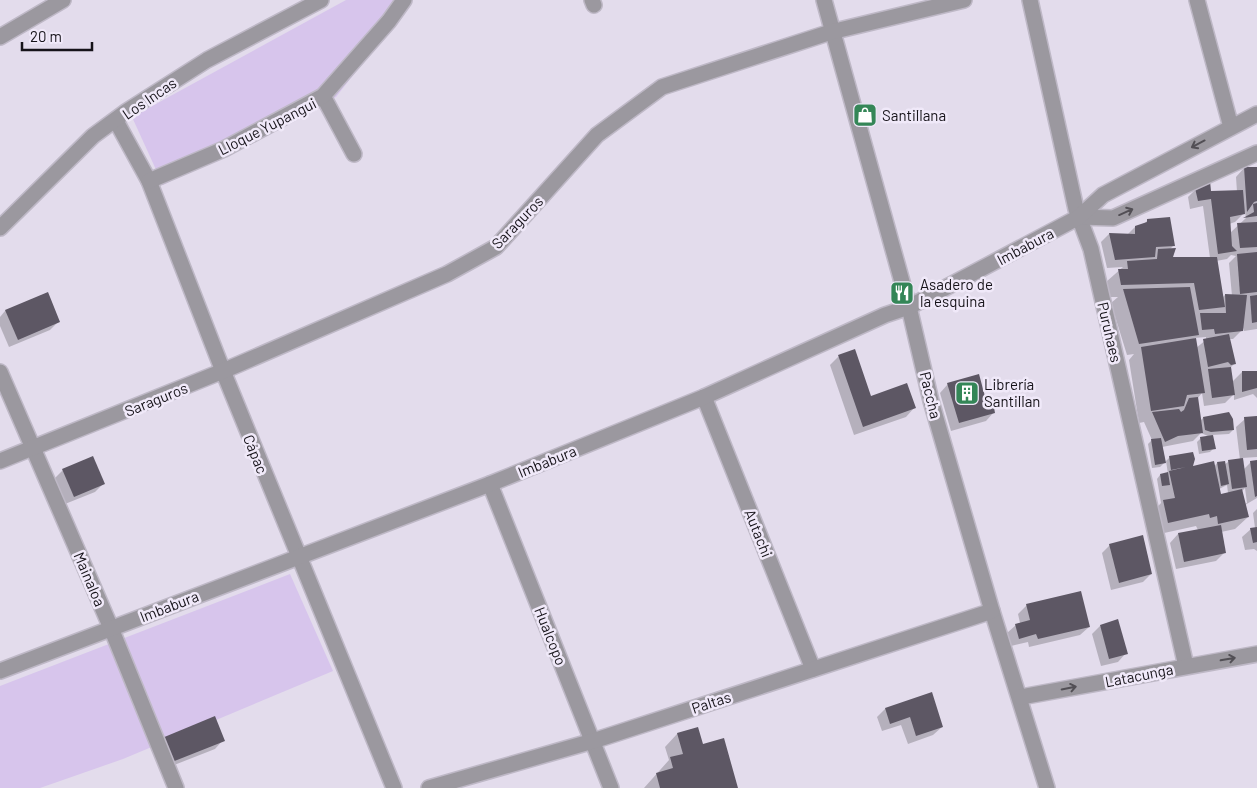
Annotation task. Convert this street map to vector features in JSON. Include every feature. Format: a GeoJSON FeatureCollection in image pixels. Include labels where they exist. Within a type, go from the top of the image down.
{"type":"FeatureCollection","features":[{"type":"Feature","properties":{"kind":"street"},"geometry":{"type":"LineString","coordinates":[[0,37],[63,0]]}},
{"type":"Feature","properties":{"kind":"street","name":"Los Incas"},"geometry":{"type":"LineString","coordinates":[[0,228],[93,136],[116,121],[127,110],[207,60],[321,0]]}},
{"type":"Feature","properties":{"kind":"street","name":"Lloque Yupangui"},"geometry":{"type":"LineString","coordinates":[[149,181],[224,148],[323,96],[389,21],[404,0]]}},
{"type":"Feature","properties":{"kind":"street","name":"Paccha"},"geometry":{"type":"LineString","coordinates":[[824,0],[909,307],[931,401],[992,611],[1021,697],[1047,788]]}},
{"type":"Feature","properties":{"kind":"street","name":"Saraguros"},"geometry":{"type":"LineString","coordinates":[[0,461],[223,371],[447,274],[496,247],[597,135],[662,86],[832,32],[964,0]]}},
{"type":"Feature","properties":{"kind":"street","name":"Puruhaes"},"geometry":{"type":"LineString","coordinates":[[1030,0],[1079,217],[1092,249],[1186,666]]}},
{"type":"Feature","properties":{"kind":"street"},"geometry":{"type":"LineString","coordinates":[[1197,0],[1231,127]]}},
{"type":"Feature","properties":{"kind":"street"},"geometry":{"type":"LineString","coordinates":[[323,96],[354,154]]}},
{"type":"Feature","properties":{"kind":"street","name":"Imbabura"},"geometry":{"type":"LineString","coordinates":[[0,672],[298,556],[490,484],[704,397],[884,315],[909,307],[1079,217],[1102,195],[1257,114]]}},
{"type":"Feature","properties":{"kind":"street","name":"Cápac"},"geometry":{"type":"LineString","coordinates":[[116,121],[149,181],[223,371],[394,788]]}},
{"type":"Feature","properties":{"kind":"street","name":"Imbabura"},"geometry":{"type":"LineString","coordinates":[[1079,217],[1113,218],[1257,152]]}},
{"type":"Feature","properties":{"kind":"street","name":"Mainaloa"},"geometry":{"type":"LineString","coordinates":[[0,372],[111,628],[176,788]]}},
{"type":"Feature","properties":{"kind":"street","name":"Autachi"},"geometry":{"type":"LineString","coordinates":[[704,397],[813,669]]}},
{"type":"Feature","properties":{"kind":"street","name":"Hualcopo"},"geometry":{"type":"LineString","coordinates":[[490,484],[610,788]]}},
{"type":"Feature","properties":{"kind":"street","name":"Paltas"},"geometry":{"type":"LineString","coordinates":[[429,788],[593,741],[992,611]]}},
{"type":"Feature","properties":{"kind":"street","name":"Latacunga"},"geometry":{"type":"LineString","coordinates":[[1021,697],[1257,654]]}},
{"type":"Feature","properties":{"kind":"shaded area"},"geometry":{"type":"Polygon","coordinates":[[[346,0],[412,0],[336,97],[163,185],[132,117],[346,0]]]}},
{"type":"Feature","properties":{"kind":"shaded area"},"geometry":{"type":"Polygon","coordinates":[[[290,574],[333,671],[123,759],[40,788],[0,788],[0,686],[290,574]]]}},
{"type":"Feature","properties":{"kind":"building"},"geometry":{"type":"Polygon","coordinates":[[[1244,167],[1257,167],[1257,201],[1254,202],[1247,212],[1244,167]]]}},
{"type":"Feature","properties":{"kind":"building"},"geometry":{"type":"Polygon","coordinates":[[[1210,181],[1211,191],[1243,190],[1245,214],[1230,217],[1232,246],[1237,251],[1218,254],[1211,199],[1198,201],[1195,188],[1210,181]]]}},
{"type":"Feature","properties":{"kind":"building"},"geometry":{"type":"Polygon","coordinates":[[[1257,203],[1257,216],[1243,218],[1254,212],[1253,204],[1257,203]]]}},
{"type":"Feature","properties":{"kind":"building"},"geometry":{"type":"Polygon","coordinates":[[[1170,217],[1175,246],[1156,247],[1155,257],[1115,260],[1109,233],[1135,234],[1135,226],[1147,222],[1147,219],[1170,217]]]}},
{"type":"Feature","properties":{"kind":"building"},"geometry":{"type":"Polygon","coordinates":[[[1257,222],[1257,247],[1240,248],[1237,223],[1257,222]]]}},
{"type":"Feature","properties":{"kind":"building"},"geometry":{"type":"Polygon","coordinates":[[[1176,248],[1173,257],[1217,257],[1225,307],[1199,310],[1194,283],[1121,285],[1118,269],[1128,269],[1127,261],[1157,259],[1158,249],[1176,248]]]}},
{"type":"Feature","properties":{"kind":"building"},"geometry":{"type":"Polygon","coordinates":[[[1257,252],[1257,292],[1240,294],[1237,254],[1257,252]]]}},
{"type":"Feature","properties":{"kind":"building"},"geometry":{"type":"Polygon","coordinates":[[[1190,287],[1199,335],[1139,344],[1123,289],[1190,287]]]}},
{"type":"Feature","properties":{"kind":"building"},"geometry":{"type":"Polygon","coordinates":[[[48,292],[60,322],[18,340],[5,310],[48,292]]]}},
{"type":"Feature","properties":{"kind":"building"},"geometry":{"type":"Polygon","coordinates":[[[1225,294],[1247,295],[1243,331],[1215,334],[1214,329],[1202,330],[1200,313],[1226,313],[1225,294]]]}},
{"type":"Feature","properties":{"kind":"building"},"geometry":{"type":"Polygon","coordinates":[[[1257,295],[1257,322],[1252,323],[1250,296],[1257,295]]]}},
{"type":"Feature","properties":{"kind":"building"},"geometry":{"type":"Polygon","coordinates":[[[1229,334],[1236,364],[1231,365],[1228,362],[1208,367],[1203,339],[1229,334]]]}},
{"type":"Feature","properties":{"kind":"building"},"geometry":{"type":"Polygon","coordinates":[[[1196,338],[1205,393],[1187,395],[1184,406],[1151,411],[1141,347],[1196,338]]]}},
{"type":"Feature","properties":{"kind":"building"},"geometry":{"type":"Polygon","coordinates":[[[855,349],[871,396],[907,383],[916,408],[863,427],[838,355],[855,349]]]}},
{"type":"Feature","properties":{"kind":"building"},"geometry":{"type":"Polygon","coordinates":[[[1231,367],[1235,395],[1212,398],[1208,369],[1231,367]]]}},
{"type":"Feature","properties":{"kind":"building"},"geometry":{"type":"Polygon","coordinates":[[[1242,371],[1257,371],[1257,388],[1242,392],[1242,371]]]}},
{"type":"Feature","properties":{"kind":"building","name":"Librería Santillan"},"geometry":{"type":"Polygon","coordinates":[[[979,374],[987,404],[993,402],[995,413],[959,423],[947,383],[979,374]]]}},
{"type":"Feature","properties":{"kind":"building"},"geometry":{"type":"Polygon","coordinates":[[[1198,397],[1203,433],[1178,436],[1165,442],[1152,412],[1179,409],[1181,412],[1184,410],[1189,398],[1198,397]]]}},
{"type":"Feature","properties":{"kind":"building"},"geometry":{"type":"Polygon","coordinates":[[[1229,412],[1233,419],[1234,430],[1211,432],[1205,430],[1203,417],[1229,412]]]}},
{"type":"Feature","properties":{"kind":"building"},"geometry":{"type":"Polygon","coordinates":[[[1257,416],[1257,449],[1247,450],[1244,417],[1257,416]]]}},
{"type":"Feature","properties":{"kind":"building"},"geometry":{"type":"Polygon","coordinates":[[[1213,435],[1216,449],[1202,451],[1200,437],[1213,435]]]}},
{"type":"Feature","properties":{"kind":"building"},"geometry":{"type":"Polygon","coordinates":[[[1161,438],[1166,463],[1155,465],[1151,439],[1161,438]]]}},
{"type":"Feature","properties":{"kind":"building"},"geometry":{"type":"Polygon","coordinates":[[[1193,452],[1195,459],[1193,466],[1214,461],[1221,494],[1242,489],[1249,517],[1218,524],[1217,516],[1210,518],[1209,514],[1168,523],[1163,500],[1175,498],[1169,471],[1186,467],[1171,470],[1169,456],[1193,452]]]}},
{"type":"Feature","properties":{"kind":"building"},"geometry":{"type":"Polygon","coordinates":[[[93,456],[105,484],[74,497],[62,469],[93,456]]]}},
{"type":"Feature","properties":{"kind":"building"},"geometry":{"type":"Polygon","coordinates":[[[1243,458],[1247,487],[1232,489],[1228,460],[1243,458]]]}},
{"type":"Feature","properties":{"kind":"building"},"geometry":{"type":"Polygon","coordinates":[[[1257,460],[1257,496],[1255,497],[1250,461],[1257,460]]]}},
{"type":"Feature","properties":{"kind":"building"},"geometry":{"type":"Polygon","coordinates":[[[1225,461],[1229,484],[1221,486],[1217,462],[1225,461]]]}},
{"type":"Feature","properties":{"kind":"building"},"geometry":{"type":"Polygon","coordinates":[[[1168,472],[1170,485],[1162,486],[1160,474],[1168,472]]]}},
{"type":"Feature","properties":{"kind":"building"},"geometry":{"type":"Polygon","coordinates":[[[1221,525],[1226,553],[1184,562],[1178,533],[1221,525]]]}},
{"type":"Feature","properties":{"kind":"building"},"geometry":{"type":"Polygon","coordinates":[[[1257,527],[1257,542],[1253,543],[1250,528],[1257,527]]]}},
{"type":"Feature","properties":{"kind":"building"},"geometry":{"type":"Polygon","coordinates":[[[1143,535],[1152,574],[1119,583],[1109,544],[1143,535]]]}},
{"type":"Feature","properties":{"kind":"building"},"geometry":{"type":"Polygon","coordinates":[[[1081,591],[1090,627],[1038,639],[1036,634],[1019,639],[1015,624],[1030,620],[1026,604],[1081,591]]]}},
{"type":"Feature","properties":{"kind":"building"},"geometry":{"type":"Polygon","coordinates":[[[1118,619],[1128,654],[1109,659],[1100,625],[1118,619]]]}},
{"type":"Feature","properties":{"kind":"building"},"geometry":{"type":"Polygon","coordinates":[[[932,692],[943,727],[916,736],[910,717],[890,724],[885,708],[932,692]]]}},
{"type":"Feature","properties":{"kind":"building"},"geometry":{"type":"Polygon","coordinates":[[[215,716],[225,741],[172,762],[162,738],[215,716]]]}},
{"type":"Feature","properties":{"kind":"building"},"geometry":{"type":"Polygon","coordinates":[[[698,727],[703,744],[724,738],[738,788],[660,788],[656,773],[673,768],[670,757],[683,754],[677,733],[698,727]]]}},
{"type":"Feature","properties":{"kind":"place","name":"Santillana"},"geometry":{"type":"Point","coordinates":[865,115]}},
{"type":"Feature","properties":{"kind":"place","name":"Asadero de la esquina"},"geometry":{"type":"Point","coordinates":[902,293]}},
{"type":"Feature","properties":{"kind":"place","name":"Librería Santillan"},"geometry":{"type":"Point","coordinates":[967,393]}}]}
